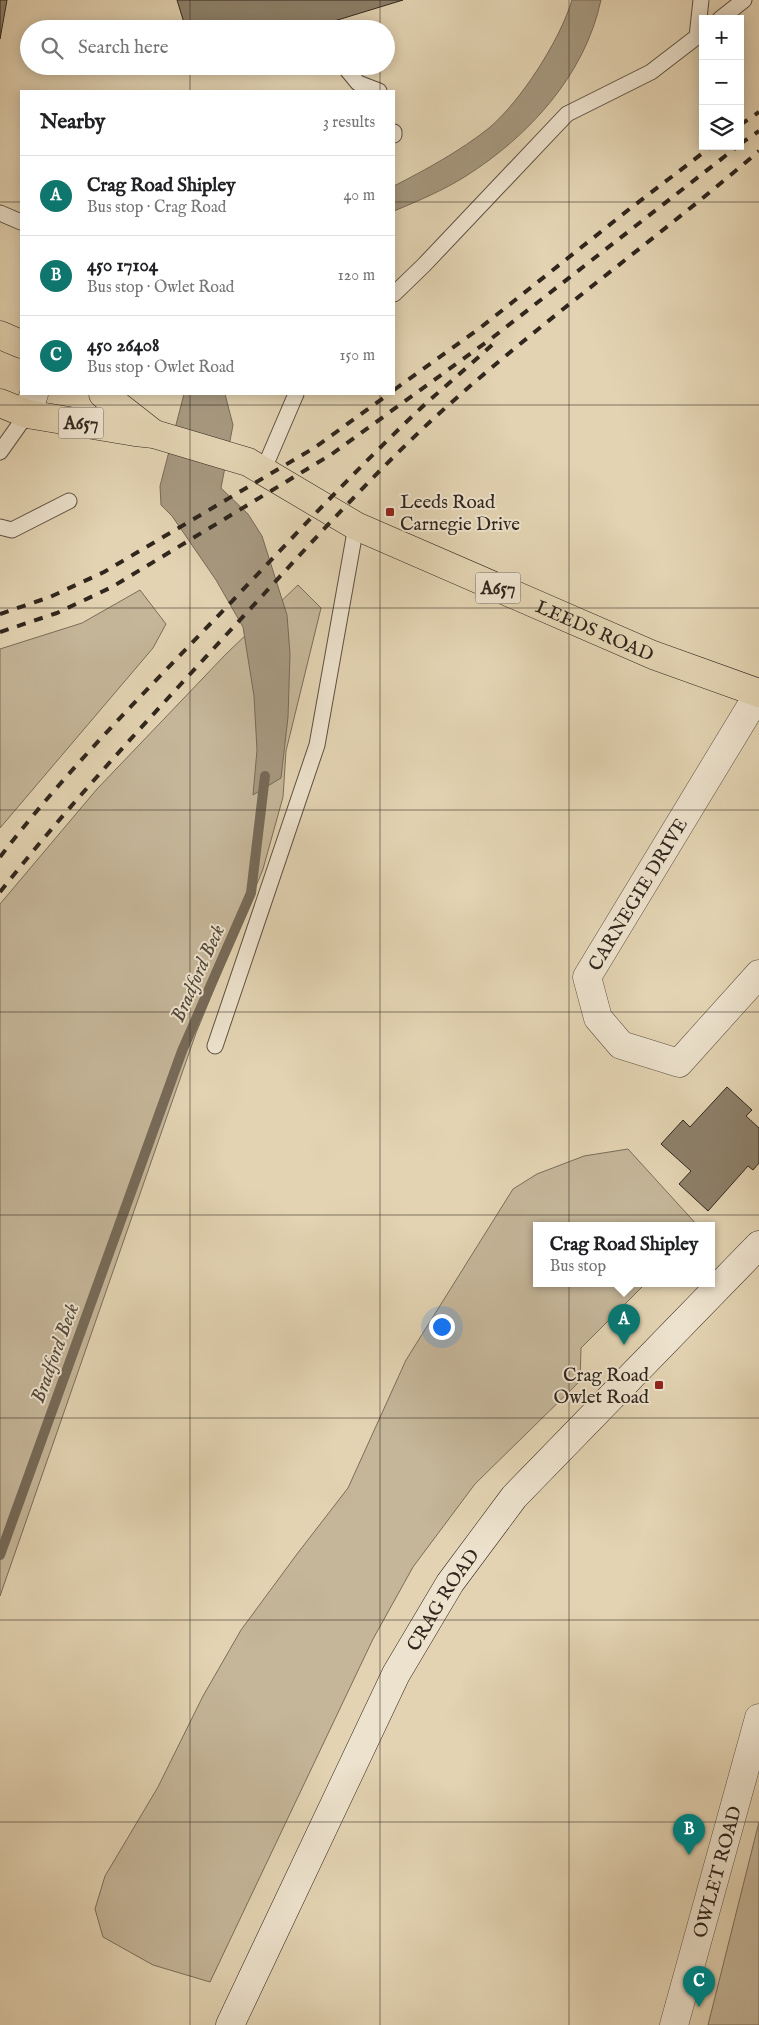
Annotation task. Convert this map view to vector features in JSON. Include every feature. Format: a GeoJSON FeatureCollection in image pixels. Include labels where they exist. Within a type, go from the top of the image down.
{"type":"FeatureCollection","features":[{"type":"Feature","properties":{"kind":"main road"},"geometry":{"type":"LineString","coordinates":[[0,336],[20,344]]}},
{"type":"Feature","properties":{"kind":"main road","name":"A657"},"geometry":{"type":"LineString","coordinates":[[104,395],[154,434]]}},
{"type":"Feature","properties":{"kind":"main road","name":"A657"},"geometry":{"type":"LineString","coordinates":[[0,403],[30,404],[135,432],[154,434],[255,466]]}},
{"type":"Feature","properties":{"kind":"main road","name":"LEEDS ROAD"},"geometry":{"type":"LineString","coordinates":[[255,466],[356,526],[653,655],[759,693]]}},
{"type":"Feature","properties":{"kind":"main road","name":"CARNEGIE DRIVE"},"geometry":{"type":"LineString","coordinates":[[759,693],[588,977],[598,1018],[621,1046],[679,1063],[759,974]]}},
{"type":"Feature","properties":{"kind":"main road","name":"CRAG ROAD"},"geometry":{"type":"LineString","coordinates":[[230,2025],[396,1674],[450,1583],[514,1497],[759,1245]]}},
{"type":"Feature","properties":{"kind":"main road","name":"OWLET ROAD"},"geometry":{"type":"LineString","coordinates":[[674,2025],[759,1718]]}},
{"type":"Feature","properties":{"kind":"lane"},"geometry":{"type":"LineString","coordinates":[[701,0],[701,15]]}},
{"type":"Feature","properties":{"kind":"lane"},"geometry":{"type":"LineString","coordinates":[[725,15],[744,0]]}},
{"type":"Feature","properties":{"kind":"lane"},"geometry":{"type":"LineString","coordinates":[[395,293],[567,114],[651,72],[699,35]]}},
{"type":"Feature","properties":{"kind":"lane"},"geometry":{"type":"LineString","coordinates":[[350,75],[358,87],[374,90]]}},
{"type":"Feature","properties":{"kind":"lane"},"geometry":{"type":"LineString","coordinates":[[0,213],[20,222]]}},
{"type":"Feature","properties":{"kind":"lane"},"geometry":{"type":"LineString","coordinates":[[255,466],[295,395]]}},
{"type":"Feature","properties":{"kind":"lane"},"geometry":{"type":"LineString","coordinates":[[0,452],[30,404]]}},
{"type":"Feature","properties":{"kind":"lane"},"geometry":{"type":"LineString","coordinates":[[0,527],[12,530],[69,500]]}},
{"type":"Feature","properties":{"kind":"lane"},"geometry":{"type":"LineString","coordinates":[[215,1046],[317,745],[356,526]]}},
{"type":"Feature","properties":{"kind":"shaded area"},"geometry":{"type":"Polygon","coordinates":[[[572,0],[601,0],[582,54],[568,78],[532,123],[489,160],[466,176],[449,186],[395,211],[395,185],[467,144],[489,128],[514,102],[549,51],[572,0]]]}},
{"type":"Feature","properties":{"kind":"shaded area"},"geometry":{"type":"Polygon","coordinates":[[[184,395],[225,395],[233,425],[221,488],[248,514],[262,536],[287,615],[290,654],[288,717],[281,778],[253,795],[257,750],[254,696],[243,627],[216,580],[172,516],[161,505],[160,486],[184,395]]]}},
{"type":"Feature","properties":{"kind":"shaded area"},"geometry":{"type":"Polygon","coordinates":[[[298,585],[321,608],[286,751],[283,797],[263,869],[196,1033],[0,1596],[0,904],[97,789],[226,654],[298,585]]]}},
{"type":"Feature","properties":{"kind":"shaded area"},"geometry":{"type":"Polygon","coordinates":[[[140,590],[166,624],[153,648],[0,828],[0,649],[82,623],[140,590]]]}},
{"type":"Feature","properties":{"kind":"shaded area"},"geometry":{"type":"Polygon","coordinates":[[[628,1149],[694,1222],[533,1222],[533,1287],[642,1287],[581,1348],[580,1381],[475,1484],[413,1567],[373,1639],[210,1982],[153,1965],[103,1937],[95,1909],[105,1876],[158,1787],[203,1696],[241,1630],[348,1488],[406,1360],[513,1189],[537,1174],[584,1156],[628,1149]]]}},
{"type":"Feature","properties":{"kind":"shaded area"},"geometry":{"type":"Polygon","coordinates":[[[759,1822],[759,2025],[708,2025],[759,1822]]]}},
{"type":"Feature","properties":{"kind":"building"},"geometry":{"type":"Polygon","coordinates":[[[0,0],[7,0],[0,39],[0,0]]]}},
{"type":"Feature","properties":{"kind":"building"},"geometry":{"type":"Polygon","coordinates":[[[177,0],[403,0],[337,20],[183,20],[177,0]]]}},
{"type":"Feature","properties":{"kind":"building"},"geometry":{"type":"Polygon","coordinates":[[[727,1087],[752,1110],[746,1116],[759,1128],[759,1163],[753,1170],[748,1166],[708,1211],[679,1184],[691,1171],[661,1144],[683,1120],[690,1127],[727,1087]]]}},
{"type":"Feature","properties":{"kind":"waterway","name":"Bradford Beck"},"geometry":{"type":"LineString","coordinates":[[0,1555],[182,1051],[251,893],[265,776]]}},
{"type":"Feature","properties":{"kind":"railway"},"geometry":{"type":"LineString","coordinates":[[744,122],[759,112]]}},
{"type":"Feature","properties":{"kind":"railway"},"geometry":{"type":"LineString","coordinates":[[744,141],[759,131]]}},
{"type":"Feature","properties":{"kind":"railway"},"geometry":{"type":"LineString","coordinates":[[395,389],[480,328],[707,150]]}},
{"type":"Feature","properties":{"kind":"railway"},"geometry":{"type":"LineString","coordinates":[[0,632],[57,613],[112,587],[332,454],[492,338],[733,150]]}},
{"type":"Feature","properties":{"kind":"railway"},"geometry":{"type":"LineString","coordinates":[[0,892],[82,793],[379,471],[472,384],[759,151]]}},
{"type":"Feature","properties":{"kind":"railway"},"geometry":{"type":"LineString","coordinates":[[0,857],[104,735],[317,512],[421,408],[492,345]]}},
{"type":"Feature","properties":{"kind":"railway"},"geometry":{"type":"LineString","coordinates":[[0,614],[50,597],[104,572],[314,448],[388,395]]}},
{"type":"Feature","properties":{"kind":"place","name":"Leeds Road Carnegie Drive"},"geometry":{"type":"Point","coordinates":[390,512]}},
{"type":"Feature","properties":{"kind":"place","name":"Crag Road Shipley"},"geometry":{"type":"Point","coordinates":[624,1345]}},
{"type":"Feature","properties":{"kind":"place","name":"Crag Road Owlet Road"},"geometry":{"type":"Point","coordinates":[659,1385]}},
{"type":"Feature","properties":{"kind":"place","name":"450 17104"},"geometry":{"type":"Point","coordinates":[689,1855]}},
{"type":"Feature","properties":{"kind":"place","name":"450 26408"},"geometry":{"type":"Point","coordinates":[699,2007]}}]}
